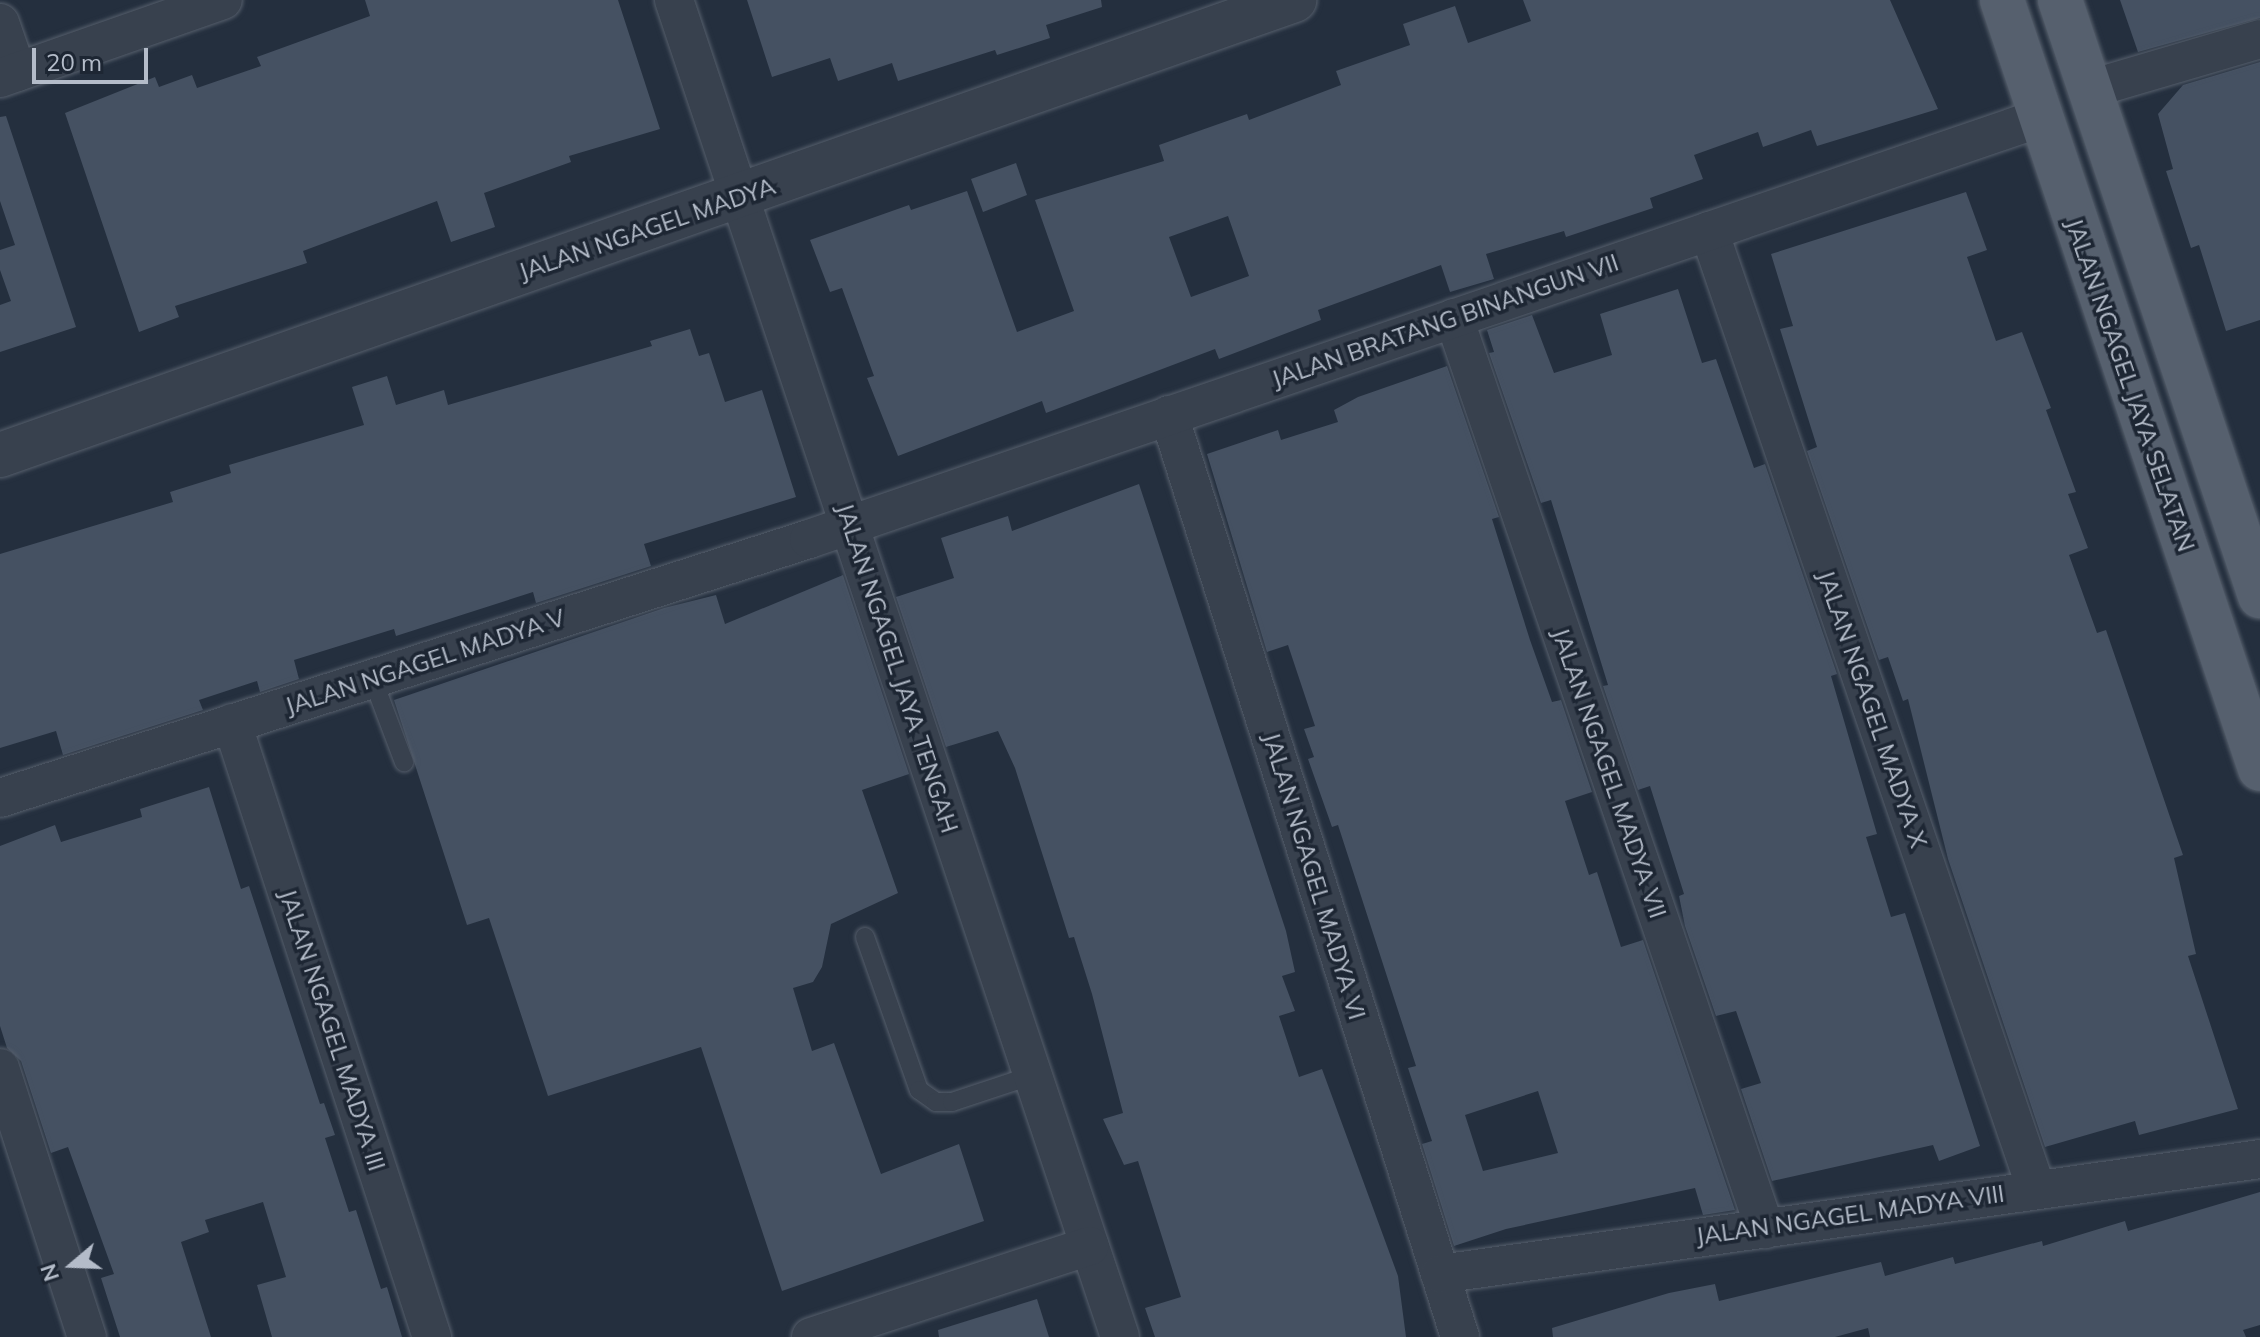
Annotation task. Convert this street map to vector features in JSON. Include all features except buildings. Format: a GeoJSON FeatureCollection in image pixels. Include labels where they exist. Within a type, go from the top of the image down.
{"type":"FeatureCollection","features":[{"type":"Feature","properties":{"kind":"main road","name":"JALAN NGAGEL JAYA SELATAN"},"geometry":{"type":"LineString","coordinates":[[2002,0],[2260,769]]}},
{"type":"Feature","properties":{"kind":"main road"},"geometry":{"type":"LineString","coordinates":[[2060,0],[2260,596]]}},
{"type":"Feature","properties":{"kind":"street"},"geometry":{"type":"LineString","coordinates":[[0,23],[8,75],[223,0]]}},
{"type":"Feature","properties":{"kind":"street","name":"JALAN NGAGEL JAYA TENGAH"},"geometry":{"type":"LineString","coordinates":[[674,0],[1120,1337]]}},
{"type":"Feature","properties":{"kind":"street","name":"JALAN NGAGEL MADYA"},"geometry":{"type":"LineString","coordinates":[[0,455],[1294,0]]}},
{"type":"Feature","properties":{"kind":"street"},"geometry":{"type":"LineString","coordinates":[[2090,89],[2260,39]]}},
{"type":"Feature","properties":{"kind":"street","name":"JALAN BRATANG BINANGUN VII"},"geometry":{"type":"LineString","coordinates":[[850,525],[2040,118]]}},
{"type":"Feature","properties":{"kind":"street","name":"JALAN NGAGEL MADYA X"},"geometry":{"type":"LineString","coordinates":[[1709,231],[2036,1188]]}},
{"type":"Feature","properties":{"kind":"street","name":"JALAN NGAGEL MADYA VII"},"geometry":{"type":"LineString","coordinates":[[1454,318],[1765,1229]]}},
{"type":"Feature","properties":{"kind":"street","name":"JALAN NGAGEL MADYA VI"},"geometry":{"type":"LineString","coordinates":[[1169,415],[1460,1337]]}},
{"type":"Feature","properties":{"kind":"street","name":"JALAN NGAGEL MADYA V"},"geometry":{"type":"LineString","coordinates":[[0,798],[850,525]]}},
{"type":"Feature","properties":{"kind":"street","name":"JALAN NGAGEL MADYA III"},"geometry":{"type":"LineString","coordinates":[[232,723],[432,1337]]}},
{"type":"Feature","properties":{"kind":"street"},"geometry":{"type":"LineString","coordinates":[[0,1068],[87,1337]]}},
{"type":"Feature","properties":{"kind":"street","name":"JALAN NGAGEL MADYA VIII"},"geometry":{"type":"LineString","coordinates":[[1440,1274],[2260,1159]]}},
{"type":"Feature","properties":{"kind":"street"},"geometry":{"type":"LineString","coordinates":[[811,1337],[1090,1246]]}},
{"type":"Feature","properties":{"kind":"lane"},"geometry":{"type":"LineString","coordinates":[[373,680],[404,762]]}},
{"type":"Feature","properties":{"kind":"lane"},"geometry":{"type":"LineString","coordinates":[[865,937],[919,1090],[936,1102],[952,1102],[1033,1075]]}}]}
